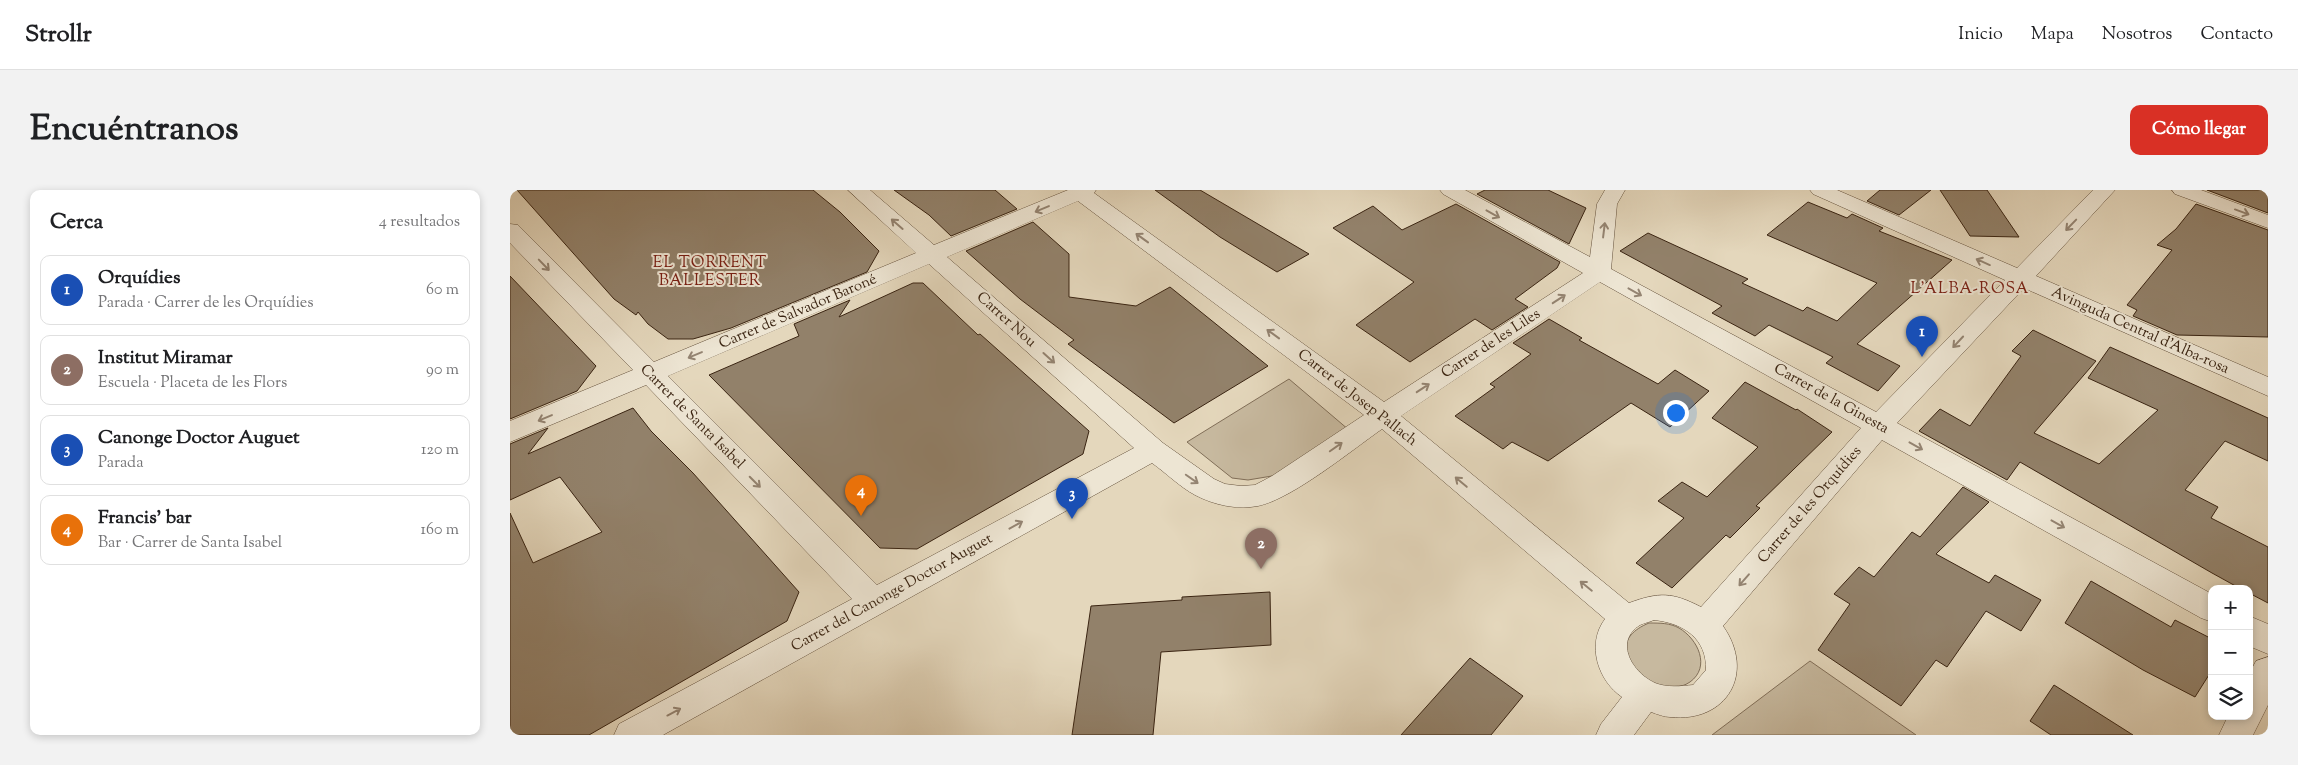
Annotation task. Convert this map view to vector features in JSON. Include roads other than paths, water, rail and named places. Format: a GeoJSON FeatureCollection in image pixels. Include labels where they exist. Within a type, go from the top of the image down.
{"type":"FeatureCollection","features":[{"type":"Feature","properties":{"kind":"street","name":"Carrer Nou"},"geometry":{"type":"LineString","coordinates":[[858,190],[1153,450],[1204,487],[1232,495],[1259,495],[1282,484],[1383,415]]}},
{"type":"Feature","properties":{"kind":"street","name":"Carrer de la Ginesta"},"geometry":{"type":"LineString","coordinates":[[1450,190],[2208,607]]}},
{"type":"Feature","properties":{"kind":"street"},"geometry":{"type":"LineString","coordinates":[[1599,273],[1607,204],[1615,190]]}},
{"type":"Feature","properties":{"kind":"street","name":"Avinguda Central d'Alba-rosa"},"geometry":{"type":"LineString","coordinates":[[1820,190],[2268,387]]}},
{"type":"Feature","properties":{"kind":"street","name":"Carrer de les Orquídies"},"geometry":{"type":"LineString","coordinates":[[1704,626],[1879,426],[2105,190]]}},
{"type":"Feature","properties":{"kind":"street"},"geometry":{"type":"LineString","coordinates":[[2182,190],[2268,222]]}},
{"type":"Feature","properties":{"kind":"street","name":"Carrer de Salvador Baroné"},"geometry":{"type":"LineString","coordinates":[[510,432],[934,256],[1083,191]]}},
{"type":"Feature","properties":{"kind":"street","name":"Carrer de Josep Pallach"},"geometry":{"type":"LineString","coordinates":[[1083,191],[1383,415],[1624,617]]}},
{"type":"Feature","properties":{"kind":"street","name":"Carrer de Santa Isabel"},"geometry":{"type":"LineString","coordinates":[[510,230],[875,603]]}},
{"type":"Feature","properties":{"kind":"street","name":"Carrer de les Liles"},"geometry":{"type":"LineString","coordinates":[[1383,415],[1599,273]]}},
{"type":"Feature","properties":{"kind":"street","name":"Carrer del Canonge Doctor Auguet"},"geometry":{"type":"LineString","coordinates":[[631,735],[1153,450]]}},
{"type":"Feature","properties":{"kind":"street"},"geometry":{"type":"LineString","coordinates":[[1654,606],[1672,608],[1689,615],[1704,626],[1716,640],[1722,656],[1722,673],[1714,688],[1701,698],[1683,703],[1663,702],[1644,695],[1622,678],[1610,656],[1612,634],[1624,617],[1638,609],[1654,606]]}},
{"type":"Feature","properties":{"kind":"street"},"geometry":{"type":"LineString","coordinates":[[2253,632],[2268,640]]}},
{"type":"Feature","properties":{"kind":"street"},"geometry":{"type":"LineString","coordinates":[[2253,700],[2268,671]]}},
{"type":"Feature","properties":{"kind":"street"},"geometry":{"type":"LineString","coordinates":[[1613,735],[1644,695]]}},
{"type":"Feature","properties":{"kind":"street"},"geometry":{"type":"LineString","coordinates":[[2236,735],[2243,720]]}},
{"type":"Feature","properties":{"kind":"place","name":"Orquídies"},"geometry":{"type":"Point","coordinates":[1922,357]}},
{"type":"Feature","properties":{"kind":"place","name":"Francis' bar"},"geometry":{"type":"Point","coordinates":[861,516]}},
{"type":"Feature","properties":{"kind":"place","name":"Canonge Doctor Auguet"},"geometry":{"type":"Point","coordinates":[1072,519]}},
{"type":"Feature","properties":{"kind":"place","name":"Institut Miramar"},"geometry":{"type":"Point","coordinates":[1261,569]}},
{"type":"Feature","properties":{"kind":"district","name":"EL TORRENT BALLESTER"},"geometry":{"type":"Point","coordinates":[710,272]}},
{"type":"Feature","properties":{"kind":"district","name":"L'ALBA-ROSA"},"geometry":{"type":"Point","coordinates":[1970,289]}}]}
